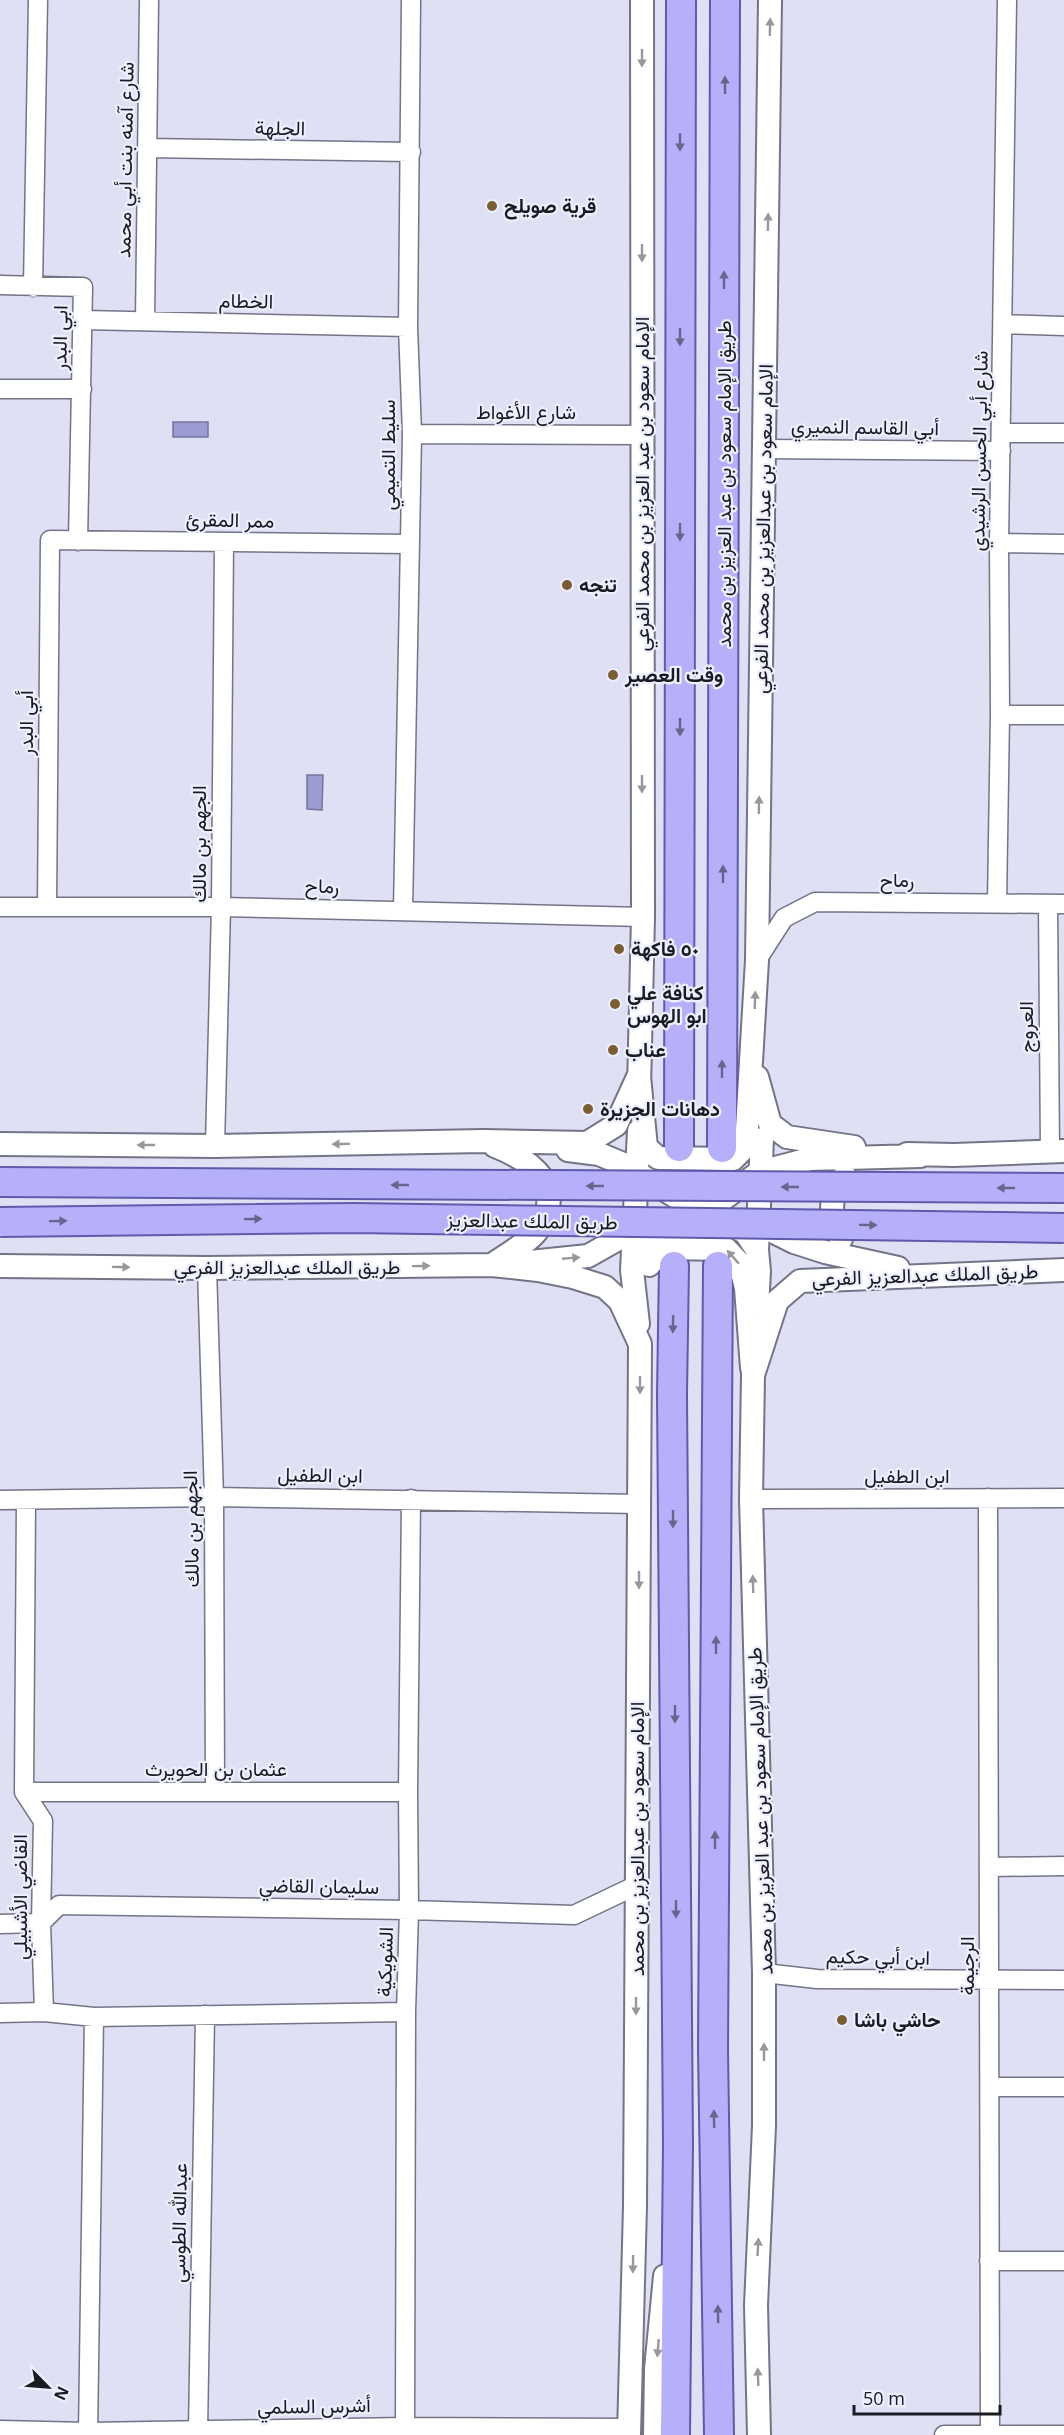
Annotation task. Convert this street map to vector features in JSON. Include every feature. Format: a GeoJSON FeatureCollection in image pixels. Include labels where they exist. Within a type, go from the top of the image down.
{"type":"FeatureCollection","features":[{"type":"Feature","properties":{"kind":"main road","name":"طريق الإمام سعود بن عبد العزيز بن محمد"},"geometry":{"type":"LineString","coordinates":[[722,1148],[725,0]]}},
{"type":"Feature","properties":{"kind":"main road"},"geometry":{"type":"LineString","coordinates":[[678,5],[679,1147]]}},
{"type":"Feature","properties":{"kind":"main road","name":"طريق الملك عبدالعزيز"},"geometry":{"type":"LineString","coordinates":[[0,1182],[1064,1188]]}},
{"type":"Feature","properties":{"kind":"main road","name":"طريق الملك عبدالعزيز"},"geometry":{"type":"LineString","coordinates":[[0,1222],[352,1218],[1064,1228]]}},
{"type":"Feature","properties":{"kind":"main road","name":"الإمام سعود بن عبدالعزيز بن محمد"},"geometry":{"type":"LineString","coordinates":[[674,1266],[672,1406],[678,2144],[675,2435]]}},
{"type":"Feature","properties":{"kind":"main road"},"geometry":{"type":"LineString","coordinates":[[718,1266],[713,2050],[719,2362],[718,2435]]}},
{"type":"Feature","properties":{"kind":"main road"},"geometry":{"type":"LineString","coordinates":[[719,2362],[728,2435]]}},
{"type":"Feature","properties":{"kind":"street"},"geometry":{"type":"LineString","coordinates":[[0,285],[33,287],[38,0]]}},
{"type":"Feature","properties":{"kind":"street","name":"شارع آمنه بنت أبي محمد"},"geometry":{"type":"LineString","coordinates":[[145,321],[149,0]]}},
{"type":"Feature","properties":{"kind":"street","name":"سليط التميمي"},"geometry":{"type":"LineString","coordinates":[[403,910],[412,434],[408,327],[411,0]]}},
{"type":"Feature","properties":{"kind":"street","name":"الإمام سعود بن عبد العزيز بن محمد الفرعي"},"geometry":{"type":"LineString","coordinates":[[639,1076],[643,917],[642,0]]}},
{"type":"Feature","properties":{"kind":"street","name":"الإمام سعود بن عبدالعزيز بن محمد الفرعي"},"geometry":{"type":"LineString","coordinates":[[752,1058],[757,960],[770,0]]}},
{"type":"Feature","properties":{"kind":"street","name":"شارع أبي الحسن الرشيدي"},"geometry":{"type":"LineString","coordinates":[[997,903],[1000,715],[999,543],[1007,0]]}},
{"type":"Feature","properties":{"kind":"street","name":"الجلهة"},"geometry":{"type":"LineString","coordinates":[[148,148],[411,152]]}},
{"type":"Feature","properties":{"kind":"street","name":"ابي البدر"},"geometry":{"type":"LineString","coordinates":[[33,287],[83,287],[82,389]]}},
{"type":"Feature","properties":{"kind":"street","name":"الخطام"},"geometry":{"type":"LineString","coordinates":[[83,320],[408,327]]}},
{"type":"Feature","properties":{"kind":"street"},"geometry":{"type":"LineString","coordinates":[[1004,324],[1064,326]]}},
{"type":"Feature","properties":{"kind":"street"},"geometry":{"type":"LineString","coordinates":[[0,389],[82,389],[78,541]]}},
{"type":"Feature","properties":{"kind":"street"},"geometry":{"type":"LineString","coordinates":[[1001,432],[1064,433]]}},
{"type":"Feature","properties":{"kind":"street","name":"شارع الأغواط"},"geometry":{"type":"LineString","coordinates":[[412,434],[641,435]]}},
{"type":"Feature","properties":{"kind":"street","name":"أبي القاسم النميري"},"geometry":{"type":"LineString","coordinates":[[765,449],[1001,452]]}},
{"type":"Feature","properties":{"kind":"street","name":"ممر المقرئ"},"geometry":{"type":"LineString","coordinates":[[50,540],[410,544]]}},
{"type":"Feature","properties":{"kind":"street","name":"أبي البدر"},"geometry":{"type":"LineString","coordinates":[[47,906],[50,540]]}},
{"type":"Feature","properties":{"kind":"street","name":"الجهم بن مالك"},"geometry":{"type":"LineString","coordinates":[[215,1146],[221,907],[224,542]]}},
{"type":"Feature","properties":{"kind":"street"},"geometry":{"type":"LineString","coordinates":[[999,543],[1064,544]]}},
{"type":"Feature","properties":{"kind":"street"},"geometry":{"type":"LineString","coordinates":[[1000,715],[1064,715]]}},
{"type":"Feature","properties":{"kind":"street","name":"رماح"},"geometry":{"type":"LineString","coordinates":[[757,960],[784,918],[815,902],[1056,904]]}},
{"type":"Feature","properties":{"kind":"street","name":"العروج"},"geometry":{"type":"LineString","coordinates":[[1056,904],[1057,1151]]}},
{"type":"Feature","properties":{"kind":"street","name":"رماح"},"geometry":{"type":"LineString","coordinates":[[0,907],[221,907],[643,917]]}},
{"type":"Feature","properties":{"kind":"street"},"geometry":{"type":"LineString","coordinates":[[752,1058],[770,1124],[787,1137],[920,1156]]}},
{"type":"Feature","properties":{"kind":"street"},"geometry":{"type":"LineString","coordinates":[[639,1076],[646,1147],[658,1158],[733,1159],[746,1146],[752,1058]]}},
{"type":"Feature","properties":{"kind":"street"},"geometry":{"type":"LineString","coordinates":[[752,1058],[762,1139],[757,1250],[759,1271],[753,1375]]}},
{"type":"Feature","properties":{"kind":"street"},"geometry":{"type":"LineString","coordinates":[[0,1144],[215,1146],[483,1142],[587,1143],[616,1125],[639,1076]]}},
{"type":"Feature","properties":{"kind":"street"},"geometry":{"type":"LineString","coordinates":[[639,1076],[639,1150],[632,1270],[640,1344]]}},
{"type":"Feature","properties":{"kind":"street"},"geometry":{"type":"LineString","coordinates":[[492,1265],[588,1256],[634,1230],[703,1208],[752,1161],[762,1139]]}},
{"type":"Feature","properties":{"kind":"street"},"geometry":{"type":"LineString","coordinates":[[483,1142],[599,1154],[637,1172],[745,1232],[757,1250]]}},
{"type":"Feature","properties":{"kind":"street"},"geometry":{"type":"LineString","coordinates":[[483,1142],[519,1155],[548,1185],[549,1198],[549,1205],[537,1231],[492,1265]]}},
{"type":"Feature","properties":{"kind":"street"},"geometry":{"type":"LineString","coordinates":[[639,1150],[660,1173],[703,1208],[758,1224],[794,1242],[825,1252],[926,1274]]}},
{"type":"Feature","properties":{"kind":"street"},"geometry":{"type":"LineString","coordinates":[[632,1270],[636,1257],[644,1246],[760,1172],[810,1159],[1057,1151]]}},
{"type":"Feature","properties":{"kind":"street"},"geometry":{"type":"LineString","coordinates":[[920,1156],[854,1167],[840,1181],[831,1205],[833,1221],[847,1247],[926,1274]]}},
{"type":"Feature","properties":{"kind":"street"},"geometry":{"type":"LineString","coordinates":[[640,1344],[647,1269],[654,1257],[663,1248],[726,1249],[740,1264],[746,1288],[753,1375]]}},
{"type":"Feature","properties":{"kind":"street","name":"طريق الملك عبدالعزيز الفرعي"},"geometry":{"type":"LineString","coordinates":[[0,1266],[207,1268],[492,1265],[573,1277]]}},
{"type":"Feature","properties":{"kind":"street","name":"الجهم بن مالك"},"geometry":{"type":"LineString","coordinates":[[207,1268],[214,1497],[215,1791]]}},
{"type":"Feature","properties":{"kind":"street","name":"طريق الملك عبدالعزيز الفرعي"},"geometry":{"type":"LineString","coordinates":[[772,1320],[777,1301],[800,1281],[1064,1270]]}},
{"type":"Feature","properties":{"kind":"street","name":"الإمام سعود بن عبدالعزيز بن محمد"},"geometry":{"type":"LineString","coordinates":[[573,1277],[604,1287],[620,1301],[640,1344],[635,2206],[629,2432]]}},
{"type":"Feature","properties":{"kind":"street","name":"طريق الإمام سعود بن عبد العزيز بن محمد"},"geometry":{"type":"LineString","coordinates":[[759,2435],[756,2306],[764,2126],[764,1973],[751,1499],[753,1375],[772,1320]]}},
{"type":"Feature","properties":{"kind":"street","name":"ابن الطفيل"},"geometry":{"type":"LineString","coordinates":[[0,1500],[214,1497],[639,1504]]}},
{"type":"Feature","properties":{"kind":"street","name":"الرجيمة"},"geometry":{"type":"LineString","coordinates":[[988,1498],[990,2435]]}},
{"type":"Feature","properties":{"kind":"street","name":"ابن الطفيل"},"geometry":{"type":"LineString","coordinates":[[751,1499],[1064,1498]]}},
{"type":"Feature","properties":{"kind":"street","name":"الشويكية"},"geometry":{"type":"LineString","coordinates":[[405,2427],[411,1499]]}},
{"type":"Feature","properties":{"kind":"street"},"geometry":{"type":"LineString","coordinates":[[24,1792],[26,1501]]}},
{"type":"Feature","properties":{"kind":"street","name":"عثمان بن الحويرث"},"geometry":{"type":"LineString","coordinates":[[24,1792],[408,1792]]}},
{"type":"Feature","properties":{"kind":"street","name":"القاضي الأشبيلي"},"geometry":{"type":"LineString","coordinates":[[24,1792],[43,1821],[41,1923],[44,2012]]}},
{"type":"Feature","properties":{"kind":"street"},"geometry":{"type":"LineString","coordinates":[[990,1867],[1064,1866]]}},
{"type":"Feature","properties":{"kind":"street","name":"سليمان القاضي"},"geometry":{"type":"LineString","coordinates":[[41,1923],[59,1905],[574,1915],[637,1885]]}},
{"type":"Feature","properties":{"kind":"street"},"geometry":{"type":"LineString","coordinates":[[0,1924],[41,1923]]}},
{"type":"Feature","properties":{"kind":"street","name":"ابن أبي حكيم"},"geometry":{"type":"LineString","coordinates":[[764,1973],[817,1979],[1064,1980]]}},
{"type":"Feature","properties":{"kind":"street"},"geometry":{"type":"LineString","coordinates":[[0,2013],[44,2012],[94,2017],[406,2012]]}},
{"type":"Feature","properties":{"kind":"street","name":"عبدالله الطوسي"},"geometry":{"type":"LineString","coordinates":[[198,2431],[205,2015]]}},
{"type":"Feature","properties":{"kind":"street"},"geometry":{"type":"LineString","coordinates":[[88,2433],[94,2017]]}},
{"type":"Feature","properties":{"kind":"street"},"geometry":{"type":"LineString","coordinates":[[990,2087],[1064,2087]]}},
{"type":"Feature","properties":{"kind":"street"},"geometry":{"type":"LineString","coordinates":[[655,2435],[656,2369],[678,2144]]}},
{"type":"Feature","properties":{"kind":"street"},"geometry":{"type":"LineString","coordinates":[[989,2261],[1064,2261]]}},
{"type":"Feature","properties":{"kind":"street","name":"أشرس السلمي"},"geometry":{"type":"LineString","coordinates":[[0,2430],[88,2433],[405,2427],[629,2432]]}},
{"type":"Feature","properties":{"kind":"street"},"geometry":{"type":"LineString","coordinates":[[944,2435],[1064,2435]]}},
{"type":"Feature","properties":{"kind":"water"},"geometry":{"type":"Polygon","coordinates":[[[173,422],[208,422],[208,437],[173,437],[173,422]]]}},
{"type":"Feature","properties":{"kind":"water"},"geometry":{"type":"Polygon","coordinates":[[[307,775],[323,775],[322,810],[307,809],[307,775]]]}},
{"type":"Feature","properties":{"kind":"place","name":"قرية صويلح"},"geometry":{"type":"Point","coordinates":[492,206]}},
{"type":"Feature","properties":{"kind":"place","name":"تنجه"},"geometry":{"type":"Point","coordinates":[567,585]}},
{"type":"Feature","properties":{"kind":"place","name":"وقت العصير"},"geometry":{"type":"Point","coordinates":[613,675]}},
{"type":"Feature","properties":{"kind":"place","name":"٥٠ فاكهة"},"geometry":{"type":"Point","coordinates":[619,949]}},
{"type":"Feature","properties":{"kind":"place","name":"كنافة علي ابو الهوس"},"geometry":{"type":"Point","coordinates":[615,1004]}},
{"type":"Feature","properties":{"kind":"place","name":"عناب"},"geometry":{"type":"Point","coordinates":[613,1050]}},
{"type":"Feature","properties":{"kind":"place","name":"دهانات الجزيرة"},"geometry":{"type":"Point","coordinates":[588,1109]}},
{"type":"Feature","properties":{"kind":"place","name":"حاشي باشا"},"geometry":{"type":"Point","coordinates":[842,2020]}}]}
